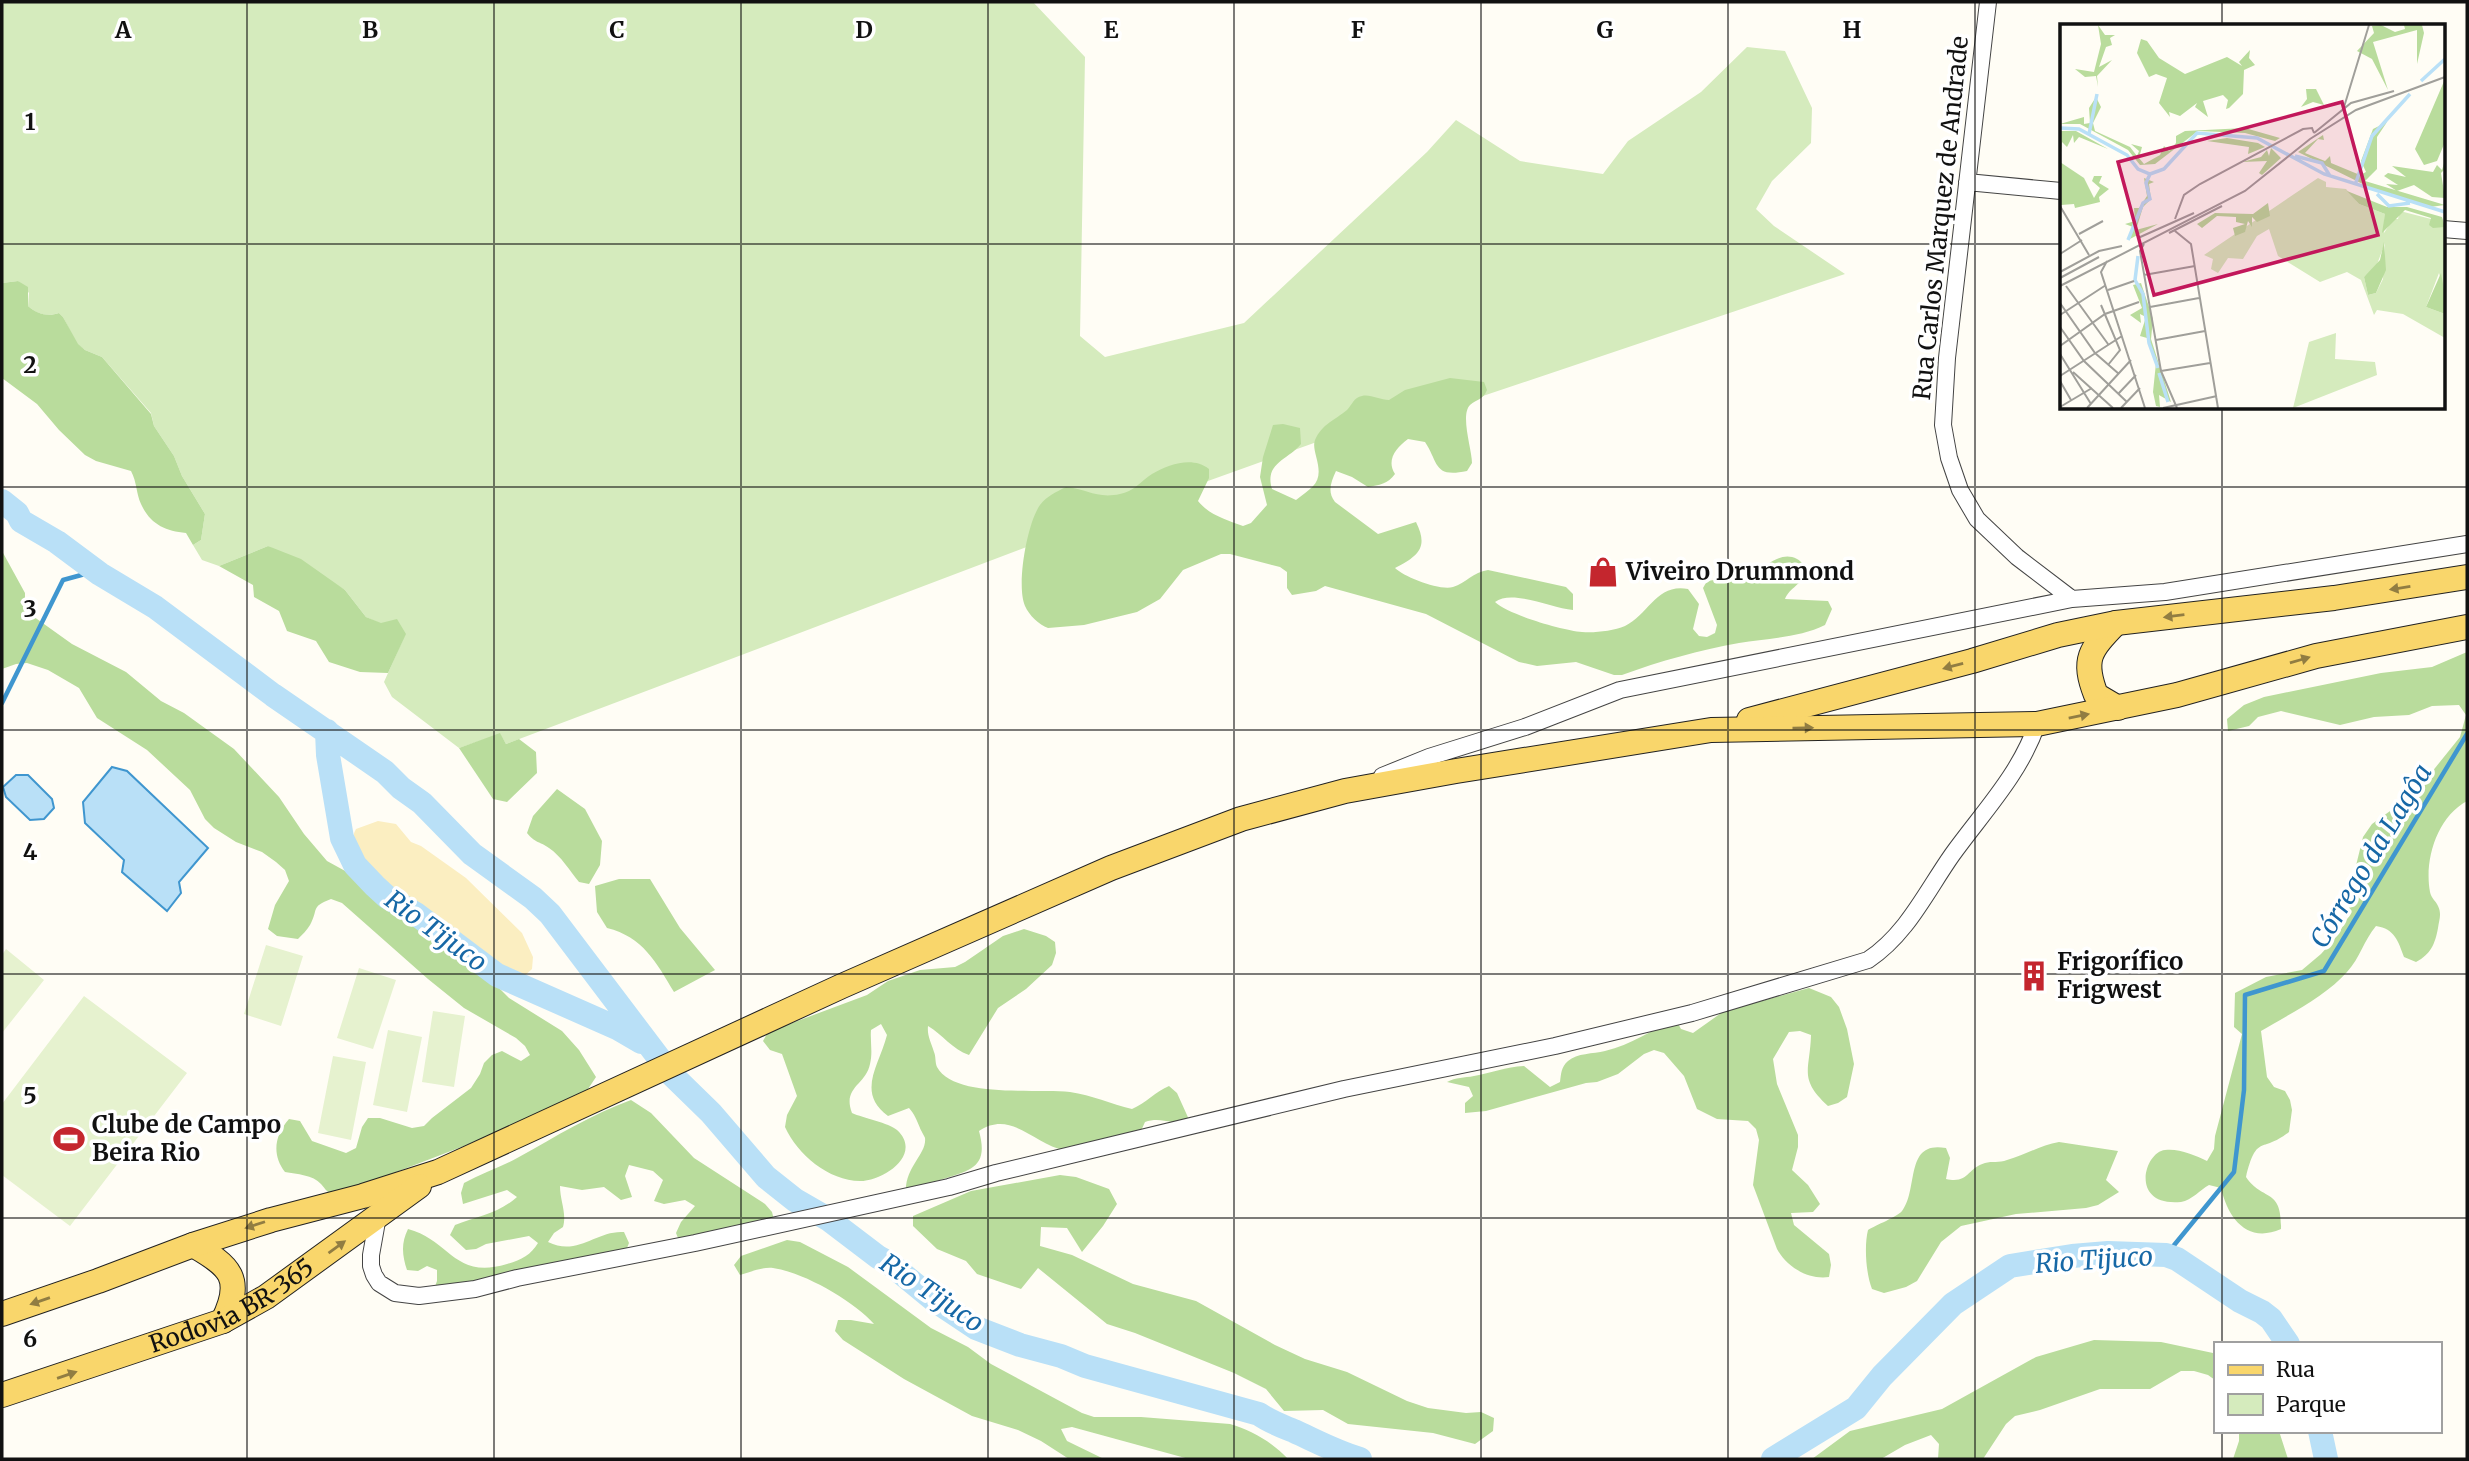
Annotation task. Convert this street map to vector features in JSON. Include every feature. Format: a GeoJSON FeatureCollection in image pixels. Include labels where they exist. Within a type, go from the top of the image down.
{"type":"FeatureCollection","features":[{"type":"Feature","properties":{"kind":"main road"},"geometry":{"type":"LineString","coordinates":[[1711,730],[1972,661],[2058,635],[2116,623],[2334,598],[2467,578]]}},
{"type":"Feature","properties":{"kind":"main road"},"geometry":{"type":"LineString","coordinates":[[2116,623],[2095,645],[2088,669],[2096,695],[2118,708]]}},
{"type":"Feature","properties":{"kind":"main road"},"geometry":{"type":"LineString","coordinates":[[1711,730],[2038,724],[2177,695],[2316,656],[2467,627]]}},
{"type":"Feature","properties":{"kind":"main road","name":"Rodovia BR-365"},"geometry":{"type":"LineString","coordinates":[[2,1314],[193,1245],[438,1172],[842,986],[1111,868],[1241,820],[1345,791],[1711,730]]}},
{"type":"Feature","properties":{"kind":"main road","name":"Rodovia BR-365"},"geometry":{"type":"LineString","coordinates":[[2,1395],[223,1321],[266,1297],[438,1172]]}},
{"type":"Feature","properties":{"kind":"main road"},"geometry":{"type":"LineString","coordinates":[[193,1245],[222,1263],[233,1281],[233,1298],[223,1321]]}},
{"type":"Feature","properties":{"kind":"street","name":"Rua Carlos Marquez de Andrade"},"geometry":{"type":"LineString","coordinates":[[1988,2],[1947,358],[1942,425],[1960,490],[1977,519],[2017,557],[2071,599]]}},
{"type":"Feature","properties":{"kind":"street"},"geometry":{"type":"LineString","coordinates":[[1967,182],[2060,191]]}},
{"type":"Feature","properties":{"kind":"street"},"geometry":{"type":"LineString","coordinates":[[2444,229],[2467,232]]}},
{"type":"Feature","properties":{"kind":"street"},"geometry":{"type":"LineString","coordinates":[[1345,791],[1430,757],[1525,727],[1620,690],[2071,599],[2165,592],[2467,544]]}},
{"type":"Feature","properties":{"kind":"street"},"geometry":{"type":"LineString","coordinates":[[378,1216],[371,1266],[379,1283],[395,1293],[419,1296],[475,1289],[949,1187],[1331,1092],[1555,1046],[1692,1013],[1868,960],[1885,949],[1904,927],[1953,853],[2014,773],[2038,724]]}},
{"type":"Feature","properties":{"kind":"green space"},"geometry":{"type":"Polygon","coordinates":[[[2,2],[1033,2],[1085,57],[1080,336],[1105,357],[1244,323],[1427,152],[1456,120],[1520,161],[1603,174],[1628,141],[1701,92],[1747,47],[1785,51],[1812,108],[1811,143],[1772,181],[1756,209],[1774,226],[1845,274],[1465,402],[1431,401],[1077,528],[506,744],[500,734],[459,748],[392,697],[384,682],[405,635],[366,617],[345,590],[268,546],[219,566],[202,560],[193,545],[201,540],[205,514],[182,476],[174,456],[154,426],[151,413],[102,357],[77,344],[59,313],[46,315],[35,311],[28,306],[29,293],[18,281],[2,283],[2,2]]]}},
{"type":"Feature","properties":{"kind":"green space"},"geometry":{"type":"Polygon","coordinates":[[[18,281],[28,287],[28,306],[43,314],[59,313],[78,344],[102,357],[151,414],[154,426],[174,456],[182,476],[205,514],[201,540],[193,545],[186,533],[165,528],[149,517],[141,504],[131,471],[85,455],[37,404],[2,378],[2,283],[18,281]]]}},
{"type":"Feature","properties":{"kind":"green space"},"geometry":{"type":"Polygon","coordinates":[[[1450,378],[1484,382],[1487,390],[1484,396],[1467,410],[1466,424],[1472,463],[1467,471],[1456,473],[1442,470],[1425,442],[1408,439],[1394,455],[1392,469],[1395,474],[1386,482],[1368,487],[1336,471],[1331,483],[1330,491],[1335,502],[1378,534],[1416,522],[1421,545],[1415,555],[1395,568],[1400,572],[1422,582],[1447,588],[1488,570],[1566,587],[1573,594],[1573,610],[1521,598],[1511,597],[1495,602],[1536,621],[1582,632],[1625,626],[1661,595],[1677,588],[1688,589],[1699,604],[1693,629],[1699,636],[1707,637],[1715,633],[1717,625],[1703,588],[1707,581],[1746,575],[1779,558],[1791,557],[1802,563],[1804,573],[1785,599],[1828,601],[1832,609],[1825,625],[1794,635],[1695,653],[1622,675],[1614,675],[1576,662],[1537,666],[1519,662],[1426,614],[1325,586],[1316,591],[1292,595],[1287,588],[1287,572],[1280,567],[1230,554],[1221,554],[1183,570],[1160,599],[1137,612],[1084,625],[1048,628],[1038,622],[1025,606],[1022,570],[1035,514],[1046,499],[1066,487],[1098,495],[1120,494],[1166,467],[1196,463],[1209,469],[1209,478],[1198,501],[1213,513],[1243,526],[1251,523],[1267,505],[1260,477],[1273,425],[1300,428],[1301,444],[1274,468],[1270,480],[1272,489],[1296,500],[1313,486],[1318,477],[1315,440],[1325,426],[1347,410],[1357,398],[1368,396],[1389,400],[1405,390],[1450,378]]]}},
{"type":"Feature","properties":{"kind":"green space"},"geometry":{"type":"Polygon","coordinates":[[[268,546],[301,559],[345,590],[366,617],[381,623],[397,619],[406,634],[388,673],[360,672],[329,662],[316,641],[287,631],[279,611],[254,597],[253,585],[219,566],[268,546]]]}},
{"type":"Feature","properties":{"kind":"green space"},"geometry":{"type":"Polygon","coordinates":[[[2,551],[25,593],[25,604],[30,614],[72,644],[126,672],[161,701],[184,713],[234,749],[279,797],[304,834],[327,861],[367,883],[445,940],[509,998],[562,1031],[579,1050],[596,1077],[588,1089],[569,1101],[464,1146],[334,1196],[314,1179],[285,1172],[278,1159],[276,1146],[280,1132],[289,1119],[300,1121],[312,1141],[346,1153],[356,1148],[362,1127],[368,1118],[380,1118],[412,1128],[424,1126],[471,1088],[484,1063],[492,1055],[502,1051],[521,1061],[530,1055],[516,1038],[464,1008],[428,979],[342,903],[331,899],[320,904],[310,925],[298,939],[277,936],[268,929],[275,905],[289,881],[285,870],[262,852],[236,842],[214,828],[205,819],[190,790],[147,750],[97,718],[79,688],[48,670],[27,663],[2,669],[2,551]]]}},
{"type":"Feature","properties":{"kind":"green space"},"geometry":{"type":"Polygon","coordinates":[[[2467,652],[2467,801],[2448,817],[2431,853],[2430,892],[2440,914],[2432,948],[2416,962],[2404,957],[2392,933],[2376,926],[2351,967],[2338,981],[2261,1031],[2267,1077],[2274,1087],[2285,1091],[2292,1110],[2289,1132],[2257,1149],[2246,1177],[2252,1185],[2275,1201],[2281,1229],[2269,1233],[2249,1231],[2234,1218],[2221,1188],[2209,1185],[2181,1202],[2165,1201],[2154,1196],[2146,1179],[2151,1160],[2158,1153],[2175,1150],[2207,1161],[2214,1149],[2215,1136],[2242,1034],[2234,1027],[2235,993],[2266,977],[2302,970],[2337,936],[2349,916],[2350,890],[2363,837],[2372,824],[2404,801],[2427,778],[2460,737],[2466,715],[2459,705],[2432,706],[2409,715],[2374,717],[2340,725],[2281,711],[2258,717],[2249,726],[2228,731],[2227,719],[2244,705],[2264,697],[2381,673],[2432,667],[2467,652]]]}},
{"type":"Feature","properties":{"kind":"green space"},"geometry":{"type":"Polygon","coordinates":[[[500,733],[506,744],[519,739],[536,752],[537,773],[507,802],[493,799],[459,748],[500,733]]]}},
{"type":"Feature","properties":{"kind":"green space"},"geometry":{"type":"Polygon","coordinates":[[[557,789],[585,809],[602,841],[600,865],[589,884],[579,882],[557,855],[527,833],[533,816],[557,789]]]}},
{"type":"Feature","properties":{"kind":"green space"},"geometry":{"type":"Polygon","coordinates":[[[619,879],[650,879],[680,928],[715,970],[674,992],[647,952],[630,938],[607,928],[597,912],[595,886],[619,879]]]}},
{"type":"Feature","properties":{"kind":"green space"},"geometry":{"type":"Polygon","coordinates":[[[1024,929],[1055,942],[1056,953],[1052,965],[1026,989],[998,1008],[969,1055],[928,1026],[937,1067],[946,1077],[978,1088],[1070,1092],[1132,1109],[1169,1086],[1177,1093],[1191,1124],[1151,1120],[1145,1122],[1140,1133],[1072,1150],[1054,1147],[1013,1126],[991,1125],[979,1131],[982,1152],[975,1165],[962,1173],[906,1191],[909,1175],[923,1150],[925,1138],[909,1108],[888,1116],[873,1098],[875,1068],[887,1035],[881,1024],[871,1030],[870,1064],[868,1071],[852,1092],[850,1104],[852,1113],[897,1130],[904,1139],[906,1148],[903,1157],[880,1176],[870,1180],[848,1180],[815,1164],[797,1147],[785,1127],[787,1115],[797,1096],[782,1054],[770,1050],[763,1041],[768,1032],[867,995],[888,981],[920,970],[955,967],[1003,936],[1024,929]]]}},
{"type":"Feature","properties":{"kind":"green space"},"geometry":{"type":"Polygon","coordinates":[[[266,945],[303,956],[281,1026],[244,1014],[266,945]]]}},
{"type":"Feature","properties":{"kind":"green space"},"geometry":{"type":"Polygon","coordinates":[[[6,949],[44,980],[2,1033],[2,955],[6,949]]]}},
{"type":"Feature","properties":{"kind":"green space"},"geometry":{"type":"Polygon","coordinates":[[[359,968],[396,980],[373,1049],[337,1038],[359,968]]]}},
{"type":"Feature","properties":{"kind":"green space"},"geometry":{"type":"Polygon","coordinates":[[[1809,988],[1831,997],[1839,1007],[1847,1029],[1854,1064],[1847,1097],[1828,1106],[1813,1088],[1808,1074],[1811,1035],[1800,1031],[1789,1032],[1773,1059],[1777,1084],[1798,1135],[1792,1170],[1808,1185],[1820,1204],[1813,1212],[1791,1213],[1794,1225],[1829,1254],[1829,1277],[1813,1276],[1799,1271],[1786,1261],[1777,1249],[1753,1185],[1759,1140],[1756,1129],[1748,1121],[1717,1119],[1697,1109],[1684,1076],[1664,1053],[1654,1050],[1644,1054],[1618,1074],[1597,1082],[1486,1111],[1465,1113],[1465,1103],[1473,1096],[1469,1087],[1447,1082],[1524,1066],[1550,1087],[1560,1082],[1564,1066],[1576,1056],[1615,1048],[1676,1020],[1681,1029],[1693,1033],[1735,1005],[1758,1002],[1809,988]]]}},
{"type":"Feature","properties":{"kind":"green space","name":"Clube de Campo Beira Rio"},"geometry":{"type":"Polygon","coordinates":[[[84,996],[187,1073],[70,1226],[2,1175],[2,1104],[84,996]]]}},
{"type":"Feature","properties":{"kind":"green space"},"geometry":{"type":"Polygon","coordinates":[[[433,1011],[465,1016],[454,1087],[422,1082],[433,1011]]]}},
{"type":"Feature","properties":{"kind":"green space"},"geometry":{"type":"Polygon","coordinates":[[[388,1030],[422,1037],[407,1112],[373,1105],[388,1030]]]}},
{"type":"Feature","properties":{"kind":"green space"},"geometry":{"type":"Polygon","coordinates":[[[333,1056],[366,1062],[351,1140],[318,1133],[333,1056]]]}},
{"type":"Feature","properties":{"kind":"green space"},"geometry":{"type":"Polygon","coordinates":[[[631,1100],[651,1113],[694,1158],[765,1204],[772,1212],[775,1224],[680,1243],[676,1233],[681,1222],[695,1206],[685,1200],[664,1204],[654,1201],[663,1180],[653,1171],[629,1165],[625,1176],[632,1197],[621,1200],[604,1187],[582,1190],[560,1186],[563,1227],[554,1233],[548,1242],[559,1246],[578,1245],[614,1232],[624,1232],[629,1243],[625,1253],[433,1292],[437,1270],[427,1266],[418,1271],[407,1270],[403,1249],[408,1229],[422,1234],[453,1257],[475,1267],[489,1268],[507,1264],[529,1254],[538,1243],[529,1236],[466,1250],[450,1235],[455,1225],[495,1211],[517,1197],[507,1190],[463,1204],[461,1193],[464,1183],[512,1161],[588,1119],[631,1100]]]}},
{"type":"Feature","properties":{"kind":"green space"},"geometry":{"type":"Polygon","coordinates":[[[2059,1142],[2118,1151],[2106,1180],[2119,1192],[2098,1205],[2086,1208],[2016,1214],[1961,1226],[1941,1242],[1917,1281],[1884,1293],[1872,1289],[1866,1260],[1868,1230],[1902,1211],[1907,1202],[1918,1159],[1924,1151],[1946,1148],[1950,1158],[1946,1179],[1954,1180],[1964,1177],[1979,1165],[2004,1161],[2059,1142]]]}},
{"type":"Feature","properties":{"kind":"green space"},"geometry":{"type":"Polygon","coordinates":[[[1060,1175],[1076,1177],[1109,1189],[1117,1204],[1082,1252],[1067,1228],[1041,1227],[1040,1246],[1072,1255],[1133,1284],[1196,1301],[1275,1345],[1305,1359],[1347,1372],[1407,1401],[1428,1408],[1466,1413],[1481,1412],[1494,1418],[1493,1431],[1475,1444],[1433,1433],[1348,1424],[1323,1410],[1284,1411],[1266,1389],[1234,1373],[1107,1324],[1038,1268],[1021,1289],[977,1274],[966,1261],[937,1249],[913,1226],[913,1216],[971,1191],[1060,1175]]]}},
{"type":"Feature","properties":{"kind":"green space"},"geometry":{"type":"Polygon","coordinates":[[[787,1240],[800,1242],[848,1267],[931,1328],[1082,1413],[1094,1417],[1141,1417],[1230,1424],[1262,1438],[1288,1459],[1189,1459],[1072,1427],[1061,1429],[1067,1441],[1104,1459],[1069,1459],[1018,1430],[972,1416],[904,1379],[843,1340],[835,1331],[838,1320],[874,1324],[854,1306],[827,1289],[799,1275],[773,1268],[740,1275],[734,1265],[741,1256],[787,1240]]]}},
{"type":"Feature","properties":{"kind":"green space"},"geometry":{"type":"Polygon","coordinates":[[[2094,1340],[2161,1342],[2214,1354],[2214,1379],[2194,1371],[2181,1371],[2150,1389],[2100,1389],[2015,1416],[2006,1424],[1983,1459],[1938,1459],[1939,1444],[1931,1435],[1905,1445],[1881,1459],[1812,1459],[1850,1431],[1942,1409],[2036,1357],[2094,1340]]]}},
{"type":"Feature","properties":{"kind":"green space"},"geometry":{"type":"Polygon","coordinates":[[[2239,1433],[2280,1433],[2288,1459],[2233,1459],[2239,1433]]]}},
{"type":"Feature","properties":{"kind":"sand"},"geometry":{"type":"Polygon","coordinates":[[[378,821],[396,824],[411,842],[421,846],[466,878],[522,933],[533,957],[532,969],[521,979],[512,974],[387,890],[370,875],[358,860],[353,844],[356,829],[378,821]]]}},
{"type":"Feature","properties":{"kind":"water"},"geometry":{"type":"Polygon","coordinates":[[[112,767],[127,771],[208,848],[179,882],[181,893],[167,911],[122,872],[124,860],[85,823],[83,802],[112,767]]]}},
{"type":"Feature","properties":{"kind":"water"},"geometry":{"type":"Polygon","coordinates":[[[16,775],[28,775],[52,799],[54,808],[44,819],[30,820],[6,797],[3,787],[16,775]]]}},
{"type":"Feature","properties":{"kind":"waterway","name":"Rio Tijuco"},"geometry":{"type":"LineString","coordinates":[[2,501],[17,513],[21,521],[155,607],[273,695],[385,772],[422,803],[472,854],[533,898],[550,914],[671,1074],[711,1113],[766,1177],[795,1200],[828,1219],[889,1263],[934,1300],[976,1328],[1020,1345],[1061,1356],[1085,1366],[1259,1414],[1360,1459]]}},
{"type":"Feature","properties":{"kind":"waterway"},"geometry":{"type":"LineString","coordinates":[[2,703],[63,580],[96,571]]}},
{"type":"Feature","properties":{"kind":"waterway","name":"Rio Tijuco"},"geometry":{"type":"LineString","coordinates":[[327,731],[328,755],[342,838],[355,865],[375,886],[497,975],[617,1028],[641,1042]]}},
{"type":"Feature","properties":{"kind":"waterway","name":"Córrego da Lagôa"},"geometry":{"type":"LineString","coordinates":[[2166,1255],[2234,1172],[2244,1090],[2245,995],[2324,971],[2467,734]]}},
{"type":"Feature","properties":{"kind":"waterway","name":"Rio Tijuco"},"geometry":{"type":"LineString","coordinates":[[1773,1459],[1856,1408],[1882,1376],[1953,1304],[2010,1266],[2108,1253],[2166,1255],[2177,1259],[2240,1301],[2262,1312],[2271,1319],[2287,1342]]}},
{"type":"Feature","properties":{"kind":"waterway","name":"Rio Tijuco"},"geometry":{"type":"LineString","coordinates":[[2320,1433],[2326,1459]]}},
{"type":"Feature","properties":{"kind":"place","name":"Viveiro Drummond"},"geometry":{"type":"Point","coordinates":[1603,572]}},
{"type":"Feature","properties":{"kind":"place","name":"Frigorífico Frigwest"},"geometry":{"type":"Point","coordinates":[2034,976]}},
{"type":"Feature","properties":{"kind":"place","name":"Clube de Campo Beira Rio"},"geometry":{"type":"Point","coordinates":[69,1139]}}]}
